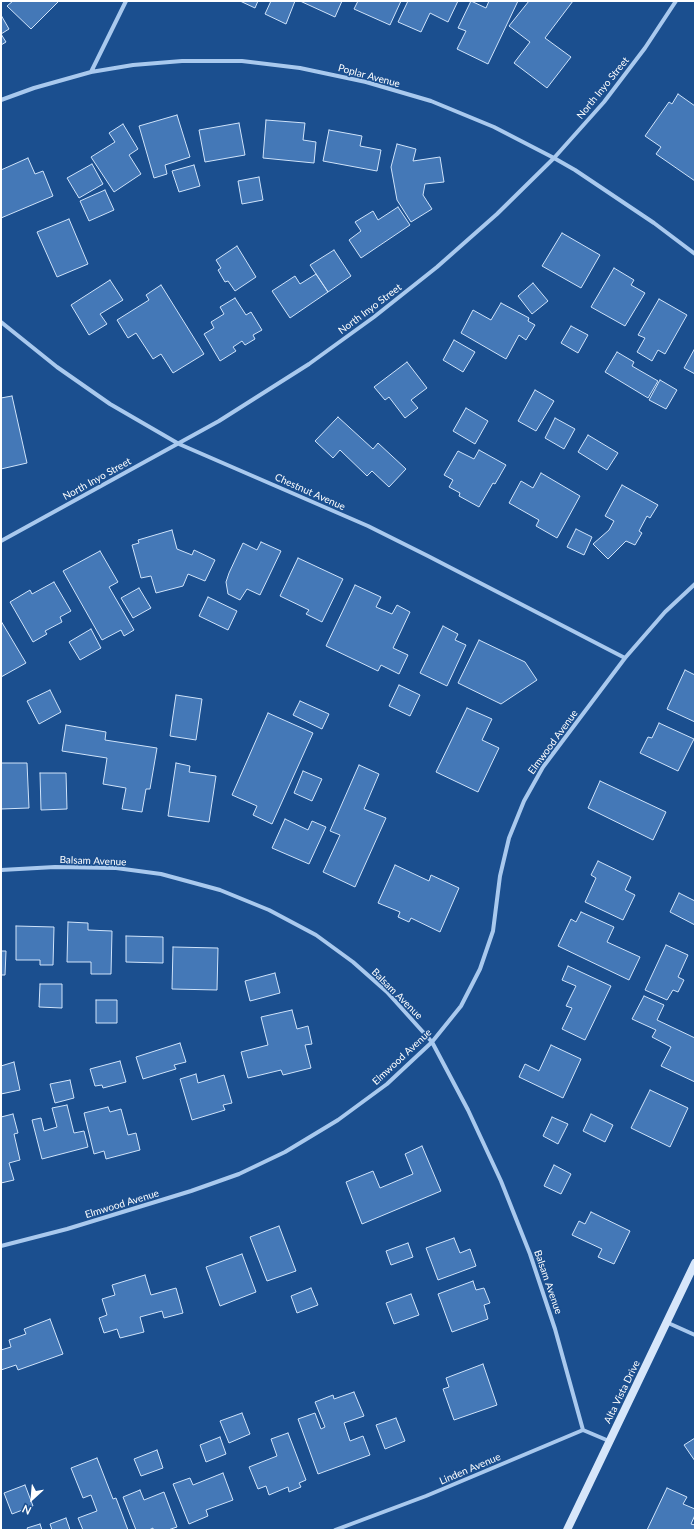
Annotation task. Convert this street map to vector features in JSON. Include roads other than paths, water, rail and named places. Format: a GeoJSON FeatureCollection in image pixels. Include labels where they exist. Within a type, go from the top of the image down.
{"type":"FeatureCollection","features":[{"type":"Feature","properties":{"kind":"street"},"geometry":{"type":"LineString","coordinates":[[91,72],[126,1]]}},
{"type":"Feature","properties":{"kind":"street","name":"North Inyo Street"},"geometry":{"type":"LineString","coordinates":[[1,541],[219,421],[309,364],[374,318],[448,258],[497,214],[554,158],[604,102],[645,48],[676,1]]}},
{"type":"Feature","properties":{"kind":"street","name":"Poplar Avenue"},"geometry":{"type":"LineString","coordinates":[[1,100],[34,88],[91,72],[133,65],[182,61],[242,61],[300,68],[366,82],[431,101],[494,127],[554,158],[575,170],[654,223],[695,254]]}},
{"type":"Feature","properties":{"kind":"street","name":"Chestnut Avenue"},"geometry":{"type":"LineString","coordinates":[[1,322],[57,367],[110,404],[179,444],[368,526],[625,658]]}},
{"type":"Feature","properties":{"kind":"street","name":"Elmwood Avenue"},"geometry":{"type":"LineString","coordinates":[[1,1246],[67,1229],[191,1192],[286,1152],[338,1120],[387,1084],[432,1042],[461,1006],[480,970],[492,931],[500,876],[509,838],[524,801],[543,767],[625,658],[665,612],[695,584]]}},
{"type":"Feature","properties":{"kind":"street","name":"Balsam Avenue"},"geometry":{"type":"LineString","coordinates":[[1,870],[55,867],[116,868],[161,874],[220,890],[269,910],[316,936],[353,962],[387,992],[432,1042],[468,1110],[498,1174],[530,1254],[555,1329],[583,1430]]}},
{"type":"Feature","properties":{"kind":"street","name":"Alta Vista Drive"},"geometry":{"type":"LineString","coordinates":[[567,1530],[695,1263]]}},
{"type":"Feature","properties":{"kind":"street"},"geometry":{"type":"LineString","coordinates":[[666,1322],[695,1335]]}},
{"type":"Feature","properties":{"kind":"street"},"geometry":{"type":"LineString","coordinates":[[583,1430],[609,1441]]}},
{"type":"Feature","properties":{"kind":"street","name":"Linden Avenue"},"geometry":{"type":"LineString","coordinates":[[335,1530],[426,1496],[583,1430]]}}]}
